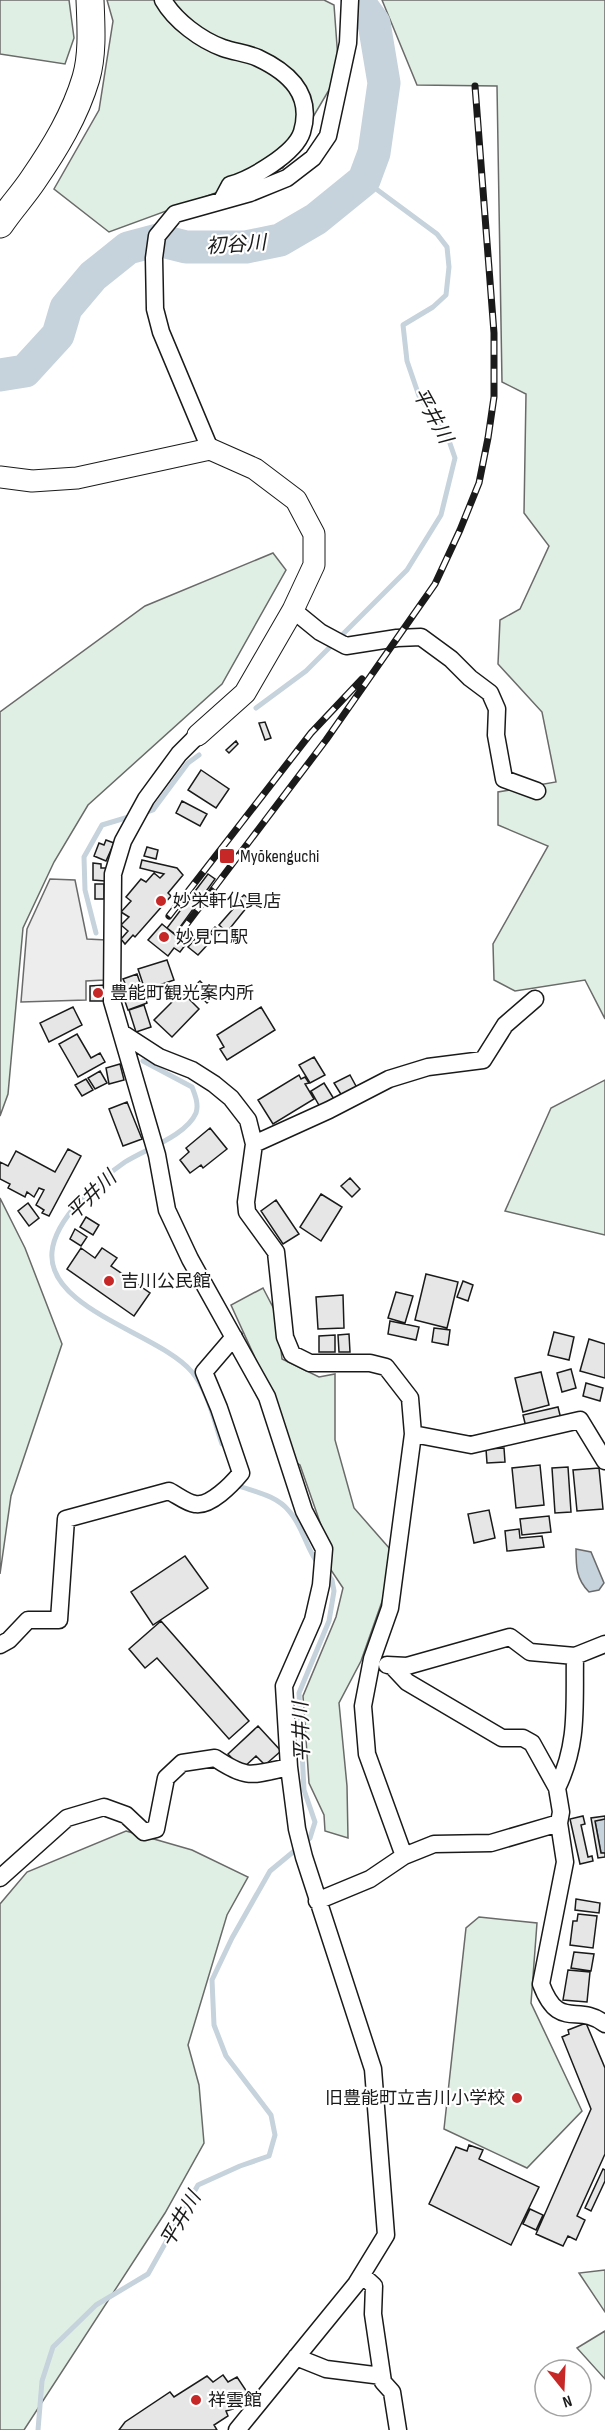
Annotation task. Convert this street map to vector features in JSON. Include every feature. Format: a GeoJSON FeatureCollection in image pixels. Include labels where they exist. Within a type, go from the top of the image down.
{"type":"FeatureCollection","features":[{"type":"Feature","properties":{"kind":"highway"},"geometry":{"type":"LineString","coordinates":[[5,209],[32,182],[68,125],[86,77],[91,43],[90,0]]}},
{"type":"Feature","properties":{"kind":"street"},"geometry":{"type":"LineString","coordinates":[[163,0],[188,28],[222,48],[257,57],[279,70],[297,87],[306,105],[306,119],[300,139],[276,161],[230,185],[222,200]]}},
{"type":"Feature","properties":{"kind":"street"},"geometry":{"type":"LineString","coordinates":[[210,449],[161,332],[155,309],[154,258],[157,236],[175,214],[250,193],[287,178],[313,158],[328,136],[348,43],[349,8]]}},
{"type":"Feature","properties":{"kind":"street"},"geometry":{"type":"LineString","coordinates":[[0,477],[32,481],[77,478],[210,449],[255,469],[296,500],[314,534],[314,565],[293,610],[245,693],[179,754],[146,799],[123,841],[113,874],[112,1001],[157,1155],[167,1210],[190,1259],[267,1397],[304,1511],[324,1549],[321,1585],[313,1620],[284,1686],[289,1767],[297,1829],[304,1857],[373,2069],[386,2235],[362,2275],[237,2430]]}},
{"type":"Feature","properties":{"kind":"street"},"geometry":{"type":"LineString","coordinates":[[293,610],[320,632],[346,646],[421,637],[451,659],[470,678],[490,693],[497,709],[496,735],[504,779],[537,791]]}},
{"type":"Feature","properties":{"kind":"street"},"geometry":{"type":"LineString","coordinates":[[254,1144],[329,1110],[389,1079],[428,1067],[483,1060],[505,1025],[535,999]]}},
{"type":"Feature","properties":{"kind":"street"},"geometry":{"type":"LineString","coordinates":[[122,1033],[159,1057],[192,1070],[231,1098],[248,1120],[254,1144],[246,1202],[247,1212],[276,1252],[285,1337],[292,1354],[310,1363],[370,1363],[386,1367],[410,1398],[413,1434],[390,1608],[372,1659],[363,1706],[368,1754],[404,1856]]}},
{"type":"Feature","properties":{"kind":"street"},"geometry":{"type":"LineString","coordinates":[[0,1645],[9,1640],[28,1620],[59,1620],[66,1519],[169,1491],[196,1505],[205,1503],[228,1489],[241,1473],[204,1372],[234,1336]]}},
{"type":"Feature","properties":{"kind":"street"},"geometry":{"type":"LineString","coordinates":[[413,1434],[471,1445],[580,1420],[605,1461]]}},
{"type":"Feature","properties":{"kind":"street"},"geometry":{"type":"LineString","coordinates":[[372,1659],[392,1666],[407,1666],[510,1637],[531,1652],[574,1656],[605,1644]]}},
{"type":"Feature","properties":{"kind":"street"},"geometry":{"type":"LineString","coordinates":[[557,1788],[574,1738],[574,1656]]}},
{"type":"Feature","properties":{"kind":"street"},"geometry":{"type":"LineString","coordinates":[[392,1666],[407,1682],[501,1738],[523,1738],[532,1743],[557,1788],[561,1812],[558,1823],[565,1862],[541,1984],[547,2000],[559,2012],[598,2018],[605,2024]]}},
{"type":"Feature","properties":{"kind":"street"},"geometry":{"type":"LineString","coordinates":[[0,1878],[67,1818],[104,1807],[126,1815],[144,1832],[156,1829],[166,1778],[182,1763],[215,1758],[238,1773],[253,1774],[289,1767]]}},
{"type":"Feature","properties":{"kind":"street"},"geometry":{"type":"LineString","coordinates":[[317,1901],[370,1879],[404,1856],[434,1844],[491,1843],[558,1823]]}},
{"type":"Feature","properties":{"kind":"street"},"geometry":{"type":"LineString","coordinates":[[362,2275],[374,2286],[373,2314],[382,2376],[383,2382],[392,2392],[398,2430]]}},
{"type":"Feature","properties":{"kind":"street"},"geometry":{"type":"LineString","coordinates":[[296,2357],[327,2369],[382,2376]]}},
{"type":"Feature","properties":{"kind":"green space"},"geometry":{"type":"Polygon","coordinates":[[[0,0],[69,0],[74,38],[65,64],[0,54],[0,0]]]}},
{"type":"Feature","properties":{"kind":"green space"},"geometry":{"type":"Polygon","coordinates":[[[107,0],[324,0],[334,5],[339,73],[283,168],[109,232],[54,189],[99,110],[113,21],[107,0]]]}},
{"type":"Feature","properties":{"kind":"green space"},"geometry":{"type":"Polygon","coordinates":[[[382,0],[605,0],[605,1019],[585,980],[515,991],[494,980],[493,944],[548,846],[498,825],[498,792],[556,782],[542,712],[498,664],[500,620],[520,609],[549,546],[524,513],[526,394],[502,382],[497,86],[417,85],[382,0]]]}},
{"type":"Feature","properties":{"kind":"green space"},"geometry":{"type":"Polygon","coordinates":[[[273,553],[286,570],[222,684],[88,805],[54,862],[23,928],[8,1094],[0,1116],[0,712],[145,606],[273,553]]]}},
{"type":"Feature","properties":{"kind":"green space"},"geometry":{"type":"Polygon","coordinates":[[[605,1080],[605,1235],[505,1211],[551,1108],[605,1080]]]}},
{"type":"Feature","properties":{"kind":"green space"},"geometry":{"type":"Polygon","coordinates":[[[0,1198],[25,1248],[62,1344],[11,1496],[0,1574],[0,1198]]]}},
{"type":"Feature","properties":{"kind":"green space"},"geometry":{"type":"Polygon","coordinates":[[[263,1288],[277,1315],[282,1359],[319,1377],[335,1374],[335,1440],[354,1508],[390,1549],[385,1593],[361,1661],[339,1703],[347,1786],[348,1838],[325,1831],[324,1815],[309,1783],[303,1696],[336,1617],[343,1588],[329,1567],[330,1551],[300,1465],[295,1462],[277,1406],[231,1305],[263,1288]]]}},
{"type":"Feature","properties":{"kind":"green space"},"geometry":{"type":"Polygon","coordinates":[[[126,1831],[192,1850],[248,1877],[227,1915],[188,2045],[199,2085],[204,2143],[165,2213],[24,2430],[0,2430],[0,1904],[27,1872],[126,1831]]]}},
{"type":"Feature","properties":{"kind":"green space"},"geometry":{"type":"Polygon","coordinates":[[[479,1917],[537,1923],[531,2003],[582,2111],[527,2168],[444,2129],[466,1928],[479,1917]]]}},
{"type":"Feature","properties":{"kind":"green space"},"geometry":{"type":"Polygon","coordinates":[[[605,2270],[605,2312],[579,2273],[605,2270]]]}},
{"type":"Feature","properties":{"kind":"green space"},"geometry":{"type":"Polygon","coordinates":[[[605,2331],[605,2379],[593,2366],[593,2358],[586,2358],[577,2348],[605,2331]]]}},
{"type":"Feature","properties":{"kind":"shaded area"},"geometry":{"type":"Polygon","coordinates":[[[50,879],[75,880],[87,939],[106,940],[104,980],[86,981],[86,1000],[21,1002],[27,929],[50,879]]]}},
{"type":"Feature","properties":{"kind":"shaded area"},"geometry":{"type":"Polygon","coordinates":[[[576,1549],[591,1552],[604,1583],[599,1590],[589,1592],[581,1582],[576,1549]]]}},
{"type":"Feature","properties":{"kind":"shaded area"},"geometry":{"type":"Polygon","coordinates":[[[605,1819],[605,1853],[601,1853],[595,1821],[605,1819]]]}},
{"type":"Feature","properties":{"kind":"building"},"geometry":{"type":"Polygon","coordinates":[[[265,722],[271,738],[265,740],[259,723],[265,722]]]}},
{"type":"Feature","properties":{"kind":"building"},"geometry":{"type":"Polygon","coordinates":[[[236,741],[238,744],[229,753],[226,750],[236,741]]]}},
{"type":"Feature","properties":{"kind":"building"},"geometry":{"type":"Polygon","coordinates":[[[201,770],[229,789],[216,808],[188,790],[201,770]]]}},
{"type":"Feature","properties":{"kind":"building"},"geometry":{"type":"Polygon","coordinates":[[[182,801],[207,814],[200,826],[176,813],[182,801]]]}},
{"type":"Feature","properties":{"kind":"building"},"geometry":{"type":"Polygon","coordinates":[[[106,840],[114,843],[106,861],[94,856],[99,843],[104,845],[106,840]]]}},
{"type":"Feature","properties":{"kind":"building"},"geometry":{"type":"Polygon","coordinates":[[[147,847],[158,850],[156,859],[144,856],[147,847]]]}},
{"type":"Feature","properties":{"kind":"building"},"geometry":{"type":"Polygon","coordinates":[[[142,860],[177,868],[183,875],[168,893],[171,896],[135,937],[133,935],[125,944],[121,939],[128,931],[121,925],[129,917],[121,912],[131,901],[126,897],[141,879],[146,882],[154,873],[160,878],[164,874],[140,868],[142,860]]]}},
{"type":"Feature","properties":{"kind":"building"},"geometry":{"type":"Polygon","coordinates":[[[93,863],[101,864],[101,868],[106,868],[105,881],[93,880],[93,863]]]}},
{"type":"Feature","properties":{"kind":"building"},"geometry":{"type":"Polygon","coordinates":[[[208,874],[215,879],[175,934],[167,928],[208,874]]]}},
{"type":"Feature","properties":{"kind":"building"},"geometry":{"type":"Polygon","coordinates":[[[95,884],[104,884],[104,899],[95,899],[95,884]]]}},
{"type":"Feature","properties":{"kind":"building"},"geometry":{"type":"Polygon","coordinates":[[[244,895],[250,900],[246,904],[240,899],[244,895]]]}},
{"type":"Feature","properties":{"kind":"building"},"geometry":{"type":"Polygon","coordinates":[[[240,901],[247,907],[227,932],[219,925],[240,901]]]}},
{"type":"Feature","properties":{"kind":"building","name":"妙見口駅"},"geometry":{"type":"Polygon","coordinates":[[[162,924],[186,944],[180,952],[174,948],[168,956],[148,940],[162,924]]]}},
{"type":"Feature","properties":{"kind":"building"},"geometry":{"type":"Polygon","coordinates":[[[215,927],[221,932],[216,938],[210,933],[215,927]]]}},
{"type":"Feature","properties":{"kind":"building"},"geometry":{"type":"Polygon","coordinates":[[[200,934],[210,942],[198,955],[188,947],[200,934]]]}},
{"type":"Feature","properties":{"kind":"building"},"geometry":{"type":"Polygon","coordinates":[[[167,960],[174,980],[145,990],[138,969],[167,960]]]}},
{"type":"Feature","properties":{"kind":"building"},"geometry":{"type":"Polygon","coordinates":[[[137,974],[147,1003],[128,1010],[120,987],[126,985],[123,979],[137,974]]]}},
{"type":"Feature","properties":{"kind":"building"},"geometry":{"type":"Polygon","coordinates":[[[200,981],[214,996],[207,1003],[196,992],[198,990],[194,986],[200,981]]]}},
{"type":"Feature","properties":{"kind":"building","name":"豊能町観光案内所"},"geometry":{"type":"Polygon","coordinates":[[[105,985],[106,1001],[90,1001],[90,986],[105,985]]]}},
{"type":"Feature","properties":{"kind":"building"},"geometry":{"type":"Polygon","coordinates":[[[182,992],[199,1009],[172,1037],[154,1020],[182,992]]]}},
{"type":"Feature","properties":{"kind":"building"},"geometry":{"type":"Polygon","coordinates":[[[144,1005],[151,1027],[136,1032],[129,1010],[144,1005]]]}},
{"type":"Feature","properties":{"kind":"building"},"geometry":{"type":"Polygon","coordinates":[[[73,1007],[82,1025],[49,1042],[40,1023],[73,1007]]]}},
{"type":"Feature","properties":{"kind":"building"},"geometry":{"type":"Polygon","coordinates":[[[261,1007],[275,1030],[227,1060],[220,1049],[224,1047],[217,1035],[261,1007]]]}},
{"type":"Feature","properties":{"kind":"building"},"geometry":{"type":"Polygon","coordinates":[[[77,1034],[91,1058],[100,1053],[105,1062],[78,1077],[59,1044],[77,1034]]]}},
{"type":"Feature","properties":{"kind":"building"},"geometry":{"type":"Polygon","coordinates":[[[314,1057],[325,1075],[310,1083],[299,1065],[314,1057]]]}},
{"type":"Feature","properties":{"kind":"building"},"geometry":{"type":"Polygon","coordinates":[[[120,1064],[124,1080],[109,1084],[106,1068],[120,1064]]]}},
{"type":"Feature","properties":{"kind":"building"},"geometry":{"type":"Polygon","coordinates":[[[100,1071],[107,1083],[95,1089],[88,1078],[100,1071]]]}},
{"type":"Feature","properties":{"kind":"building"},"geometry":{"type":"Polygon","coordinates":[[[299,1075],[301,1079],[305,1077],[309,1083],[305,1084],[314,1099],[273,1124],[258,1100],[299,1075]]]}},
{"type":"Feature","properties":{"kind":"building"},"geometry":{"type":"Polygon","coordinates":[[[350,1075],[357,1088],[342,1096],[334,1083],[350,1075]]]}},
{"type":"Feature","properties":{"kind":"building"},"geometry":{"type":"Polygon","coordinates":[[[86,1079],[93,1090],[82,1096],[75,1085],[86,1079]]]}},
{"type":"Feature","properties":{"kind":"building"},"geometry":{"type":"Polygon","coordinates":[[[324,1083],[334,1099],[320,1107],[311,1091],[324,1083]]]}},
{"type":"Feature","properties":{"kind":"building"},"geometry":{"type":"Polygon","coordinates":[[[127,1102],[142,1139],[123,1146],[109,1109],[127,1102]]]}},
{"type":"Feature","properties":{"kind":"building"},"geometry":{"type":"Polygon","coordinates":[[[210,1128],[227,1149],[203,1168],[201,1165],[190,1173],[180,1160],[189,1152],[186,1148],[210,1128]]]}},
{"type":"Feature","properties":{"kind":"building"},"geometry":{"type":"Polygon","coordinates":[[[68,1149],[81,1156],[49,1216],[42,1213],[44,1210],[36,1205],[44,1190],[39,1188],[34,1197],[27,1192],[25,1197],[8,1188],[10,1184],[0,1179],[0,1162],[8,1166],[16,1151],[55,1172],[68,1149]]]}},
{"type":"Feature","properties":{"kind":"building"},"geometry":{"type":"Polygon","coordinates":[[[350,1178],[360,1189],[352,1197],[341,1186],[350,1178]]]}},
{"type":"Feature","properties":{"kind":"building"},"geometry":{"type":"Polygon","coordinates":[[[321,1194],[342,1207],[321,1241],[300,1227],[321,1194]]]}},
{"type":"Feature","properties":{"kind":"building"},"geometry":{"type":"Polygon","coordinates":[[[276,1200],[299,1234],[283,1244],[261,1211],[276,1200]]]}},
{"type":"Feature","properties":{"kind":"building"},"geometry":{"type":"Polygon","coordinates":[[[28,1203],[39,1218],[29,1226],[18,1211],[28,1203]]]}},
{"type":"Feature","properties":{"kind":"building"},"geometry":{"type":"Polygon","coordinates":[[[86,1217],[99,1225],[93,1235],[80,1227],[86,1217]]]}},
{"type":"Feature","properties":{"kind":"building"},"geometry":{"type":"Polygon","coordinates":[[[75,1229],[87,1237],[81,1246],[70,1239],[75,1229]]]}},
{"type":"Feature","properties":{"kind":"building","name":"吉川公民館"},"geometry":{"type":"Polygon","coordinates":[[[81,1248],[95,1258],[102,1248],[117,1258],[111,1266],[150,1293],[134,1316],[67,1269],[81,1248]]]}},
{"type":"Feature","properties":{"kind":"building"},"geometry":{"type":"Polygon","coordinates":[[[426,1274],[458,1282],[447,1328],[415,1320],[426,1274]]]}},
{"type":"Feature","properties":{"kind":"building"},"geometry":{"type":"Polygon","coordinates":[[[463,1281],[473,1285],[468,1301],[457,1297],[463,1281]]]}},
{"type":"Feature","properties":{"kind":"building"},"geometry":{"type":"Polygon","coordinates":[[[396,1292],[413,1296],[405,1323],[388,1318],[396,1292]]]}},
{"type":"Feature","properties":{"kind":"building"},"geometry":{"type":"Polygon","coordinates":[[[343,1295],[344,1328],[318,1329],[316,1297],[343,1295]]]}},
{"type":"Feature","properties":{"kind":"building"},"geometry":{"type":"Polygon","coordinates":[[[390,1321],[419,1327],[416,1340],[388,1334],[390,1321]]]}},
{"type":"Feature","properties":{"kind":"building"},"geometry":{"type":"Polygon","coordinates":[[[434,1328],[450,1330],[448,1345],[432,1342],[434,1328]]]}},
{"type":"Feature","properties":{"kind":"building"},"geometry":{"type":"Polygon","coordinates":[[[554,1332],[574,1337],[569,1360],[548,1355],[554,1332]]]}},
{"type":"Feature","properties":{"kind":"building"},"geometry":{"type":"Polygon","coordinates":[[[349,1334],[350,1352],[339,1352],[338,1335],[349,1334]]]}},
{"type":"Feature","properties":{"kind":"building"},"geometry":{"type":"Polygon","coordinates":[[[335,1335],[335,1352],[319,1352],[319,1336],[335,1335]]]}},
{"type":"Feature","properties":{"kind":"building"},"geometry":{"type":"Polygon","coordinates":[[[589,1339],[605,1344],[605,1378],[580,1371],[589,1339]]]}},
{"type":"Feature","properties":{"kind":"building"},"geometry":{"type":"Polygon","coordinates":[[[571,1369],[576,1388],[562,1392],[557,1373],[571,1369]]]}},
{"type":"Feature","properties":{"kind":"building"},"geometry":{"type":"Polygon","coordinates":[[[541,1372],[549,1405],[523,1412],[515,1378],[541,1372]]]}},
{"type":"Feature","properties":{"kind":"building"},"geometry":{"type":"Polygon","coordinates":[[[586,1383],[603,1388],[600,1401],[583,1396],[586,1383]]]}},
{"type":"Feature","properties":{"kind":"building"},"geometry":{"type":"Polygon","coordinates":[[[558,1407],[561,1419],[526,1427],[523,1415],[558,1407]]]}},
{"type":"Feature","properties":{"kind":"building"},"geometry":{"type":"Polygon","coordinates":[[[504,1448],[505,1462],[487,1463],[486,1449],[504,1448]]]}},
{"type":"Feature","properties":{"kind":"building"},"geometry":{"type":"Polygon","coordinates":[[[540,1465],[544,1505],[516,1508],[512,1468],[540,1465]]]}},
{"type":"Feature","properties":{"kind":"building"},"geometry":{"type":"Polygon","coordinates":[[[568,1467],[571,1512],[555,1513],[552,1468],[568,1467]]]}},
{"type":"Feature","properties":{"kind":"building"},"geometry":{"type":"Polygon","coordinates":[[[599,1468],[603,1509],[577,1511],[573,1470],[599,1468]]]}},
{"type":"Feature","properties":{"kind":"building"},"geometry":{"type":"Polygon","coordinates":[[[489,1510],[495,1538],[474,1543],[468,1514],[489,1510]]]}},
{"type":"Feature","properties":{"kind":"building"},"geometry":{"type":"Polygon","coordinates":[[[549,1516],[551,1532],[522,1535],[520,1519],[549,1516]]]}},
{"type":"Feature","properties":{"kind":"building"},"geometry":{"type":"Polygon","coordinates":[[[519,1529],[520,1538],[542,1536],[544,1547],[507,1551],[505,1531],[519,1529]]]}},
{"type":"Feature","properties":{"kind":"building"},"geometry":{"type":"Polygon","coordinates":[[[185,1556],[208,1588],[153,1625],[131,1592],[185,1556]]]}},
{"type":"Feature","properties":{"kind":"building"},"geometry":{"type":"Polygon","coordinates":[[[161,1621],[249,1721],[229,1739],[157,1658],[145,1668],[129,1649],[161,1621]]]}},
{"type":"Feature","properties":{"kind":"building"},"geometry":{"type":"Polygon","coordinates":[[[258,1726],[281,1751],[265,1765],[256,1756],[242,1769],[228,1754],[258,1726]]]}},
{"type":"Feature","properties":{"kind":"building"},"geometry":{"type":"Polygon","coordinates":[[[583,1816],[585,1824],[581,1825],[588,1857],[592,1856],[593,1861],[580,1864],[570,1819],[583,1816]]]}},
{"type":"Feature","properties":{"kind":"building"},"geometry":{"type":"Polygon","coordinates":[[[605,1816],[605,1819],[595,1821],[601,1853],[605,1853],[605,1857],[598,1858],[591,1818],[605,1816]]]}},
{"type":"Feature","properties":{"kind":"building"},"geometry":{"type":"Polygon","coordinates":[[[576,1899],[600,1903],[599,1913],[575,1910],[576,1899]]]}},
{"type":"Feature","properties":{"kind":"building"},"geometry":{"type":"Polygon","coordinates":[[[578,1914],[597,1916],[593,1948],[570,1945],[573,1921],[577,1921],[578,1914]]]}},
{"type":"Feature","properties":{"kind":"building"},"geometry":{"type":"Polygon","coordinates":[[[574,1952],[594,1954],[591,1971],[571,1968],[574,1952]]]}},
{"type":"Feature","properties":{"kind":"building"},"geometry":{"type":"Polygon","coordinates":[[[568,1970],[590,1972],[587,2002],[563,2000],[568,1970]]]}},
{"type":"Feature","properties":{"kind":"building"},"geometry":{"type":"Polygon","coordinates":[[[586,2023],[605,2068],[605,2154],[577,2216],[585,2220],[576,2240],[568,2236],[563,2246],[536,2234],[591,2109],[562,2037],[569,2034],[568,2030],[586,2023]]]}},
{"type":"Feature","properties":{"kind":"building"},"geometry":{"type":"Polygon","coordinates":[[[469,2145],[483,2150],[479,2159],[539,2187],[511,2245],[429,2204],[456,2147],[467,2151],[469,2145]]]}},
{"type":"Feature","properties":{"kind":"building"},"geometry":{"type":"Polygon","coordinates":[[[603,2169],[605,2170],[605,2181],[591,2211],[585,2208],[603,2169]]]}},
{"type":"Feature","properties":{"kind":"building"},"geometry":{"type":"Polygon","coordinates":[[[530,2209],[543,2215],[536,2230],[523,2224],[530,2209]]]}},
{"type":"Feature","properties":{"kind":"building","name":"祥雲館"},"geometry":{"type":"Polygon","coordinates":[[[223,2375],[228,2382],[237,2377],[247,2392],[230,2403],[233,2409],[226,2411],[228,2416],[214,2425],[217,2430],[119,2430],[125,2422],[170,2392],[174,2397],[207,2376],[213,2382],[223,2375]]]}},
{"type":"Feature","properties":{"kind":"waterway","name":"初谷川"},"geometry":{"type":"LineString","coordinates":[[0,375],[25,371],[58,335],[66,308],[93,276],[128,248],[158,240],[186,247],[246,247],[280,240],[316,219],[364,180],[374,153],[384,83],[374,23],[357,0]]}},
{"type":"Feature","properties":{"kind":"waterway","name":"平井川"},"geometry":{"type":"LineString","coordinates":[[256,708],[306,671],[407,570],[441,515],[455,458],[446,432],[419,396],[407,361],[403,325],[433,307],[446,295],[449,267],[447,247],[437,234],[364,180]]}},
{"type":"Feature","properties":{"kind":"waterway","name":"平井川"},"geometry":{"type":"LineString","coordinates":[[144,813],[153,810],[188,763],[199,755]]}},
{"type":"Feature","properties":{"kind":"waterway","name":"平井川"},"geometry":{"type":"LineString","coordinates":[[96,933],[85,890],[84,857],[102,825],[132,816]]}},
{"type":"Feature","properties":{"kind":"waterway","name":"平井川"},"geometry":{"type":"LineString","coordinates":[[143,1061],[192,1087],[197,1103],[196,1113],[184,1129],[125,1162],[91,1189],[80,1201],[61,1226],[55,1239],[52,1252],[55,1272],[67,1290],[86,1305],[108,1320],[177,1358],[192,1372],[206,1397],[222,1444]]}},
{"type":"Feature","properties":{"kind":"waterway","name":"平井川"},"geometry":{"type":"LineString","coordinates":[[237,1483],[239,1486],[272,1498],[284,1506],[294,1517],[319,1565]]}},
{"type":"Feature","properties":{"kind":"waterway","name":"平井川"},"geometry":{"type":"LineString","coordinates":[[38,2430],[42,2381],[53,2347],[96,2305],[148,2274],[198,2185],[269,2156],[275,2135],[271,2115],[226,2056],[214,2025],[212,1980],[232,1938],[270,1871],[310,1838],[315,1822],[304,1790],[299,1693],[329,1621],[334,1591],[332,1580],[326,1572]]}},
{"type":"Feature","properties":{"kind":"railway"},"geometry":{"type":"LineString","coordinates":[[180,933],[326,740],[435,584],[479,483],[494,397],[494,333],[475,86]]}},
{"type":"Feature","properties":{"kind":"railway"},"geometry":{"type":"LineString","coordinates":[[169,916],[311,733],[362,679]]}},
{"type":"Feature","properties":{"kind":"place","name":"Myōkenguchi"},"geometry":{"type":"Point","coordinates":[227,856]}},
{"type":"Feature","properties":{"kind":"place","name":"妙栄軒仏具店"},"geometry":{"type":"Point","coordinates":[161,901]}},
{"type":"Feature","properties":{"kind":"place","name":"妙見口駅"},"geometry":{"type":"Point","coordinates":[164,937]}},
{"type":"Feature","properties":{"kind":"place","name":"豊能町観光案内所"},"geometry":{"type":"Point","coordinates":[98,993]}},
{"type":"Feature","properties":{"kind":"place","name":"吉川公民館"},"geometry":{"type":"Point","coordinates":[109,1281]}},
{"type":"Feature","properties":{"kind":"place","name":"旧豊能町立吉川小学校"},"geometry":{"type":"Point","coordinates":[517,2098]}},
{"type":"Feature","properties":{"kind":"place","name":"祥雲館"},"geometry":{"type":"Point","coordinates":[196,2400]}}]}
